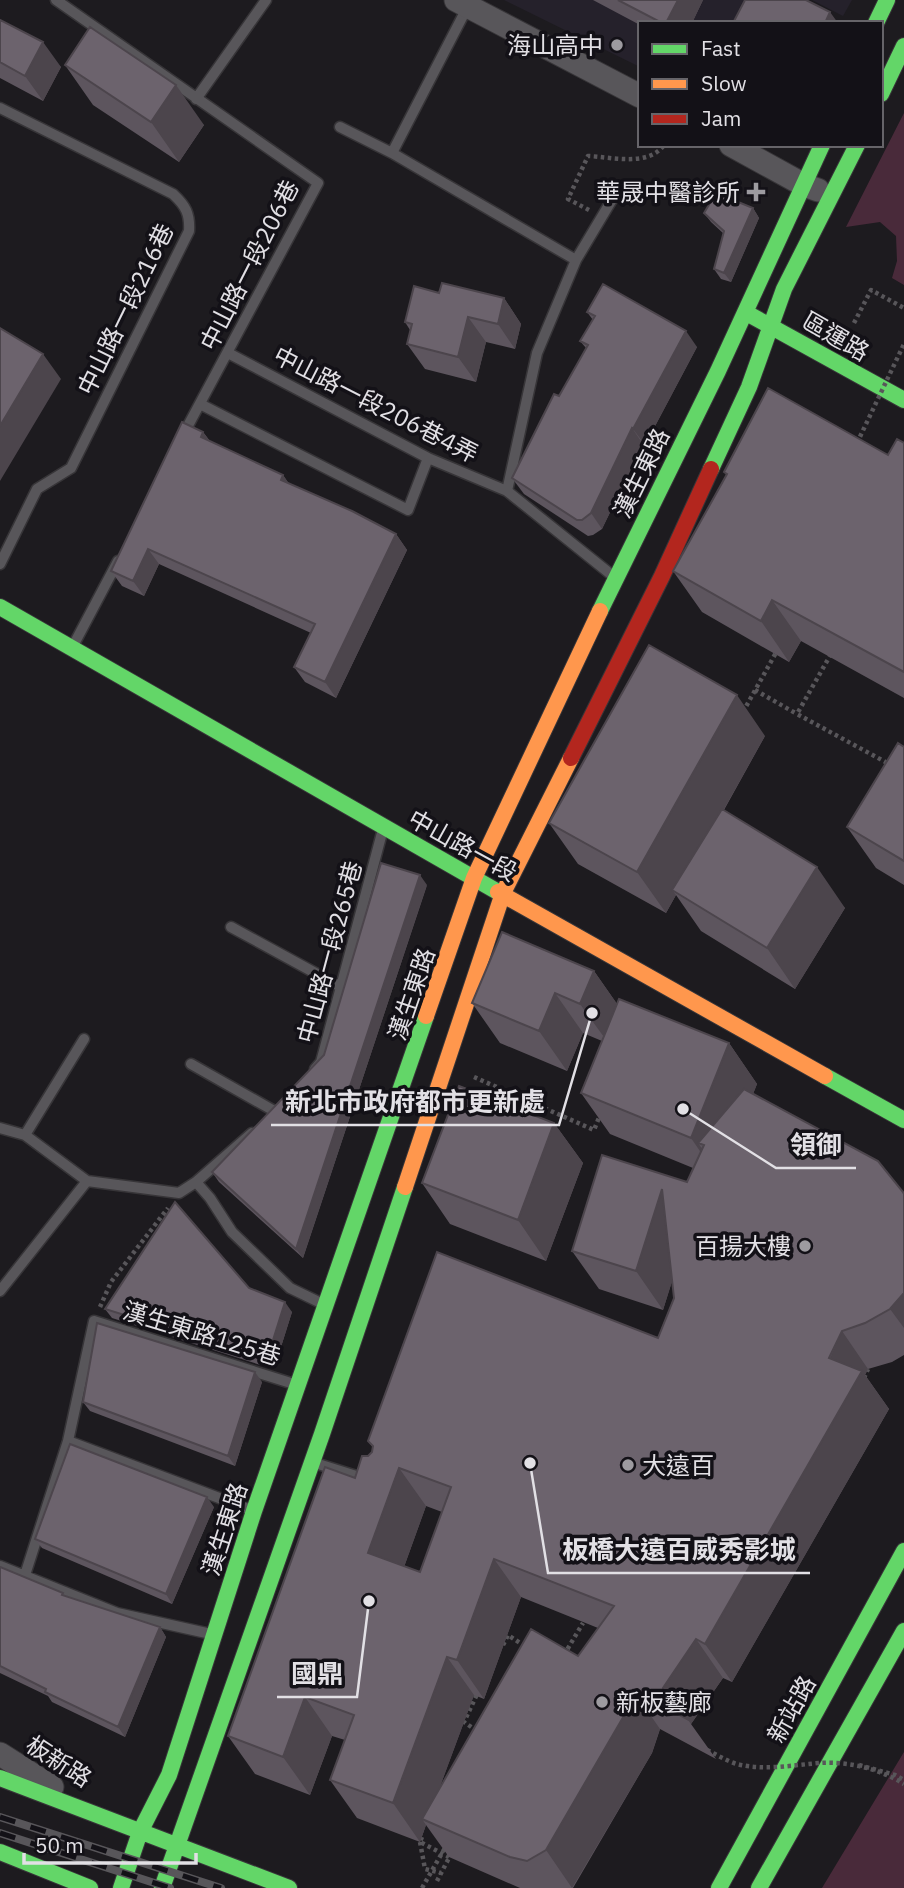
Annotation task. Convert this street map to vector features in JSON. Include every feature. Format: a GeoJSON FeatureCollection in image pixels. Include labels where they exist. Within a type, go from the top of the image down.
{"type":"FeatureCollection","features":[{"type":"Feature","properties":{"kind":"street"},"geometry":{"type":"LineString","coordinates":[[877,21],[887,0]]}},
{"type":"Feature","properties":{"kind":"street"},"geometry":{"type":"LineString","coordinates":[[462,3],[638,95]]}},
{"type":"Feature","properties":{"kind":"street"},"geometry":{"type":"LineString","coordinates":[[883,90],[904,46]]}},
{"type":"Feature","properties":{"kind":"street"},"geometry":{"type":"LineString","coordinates":[[735,147],[804,185],[831,195]]}},
{"type":"Feature","properties":{"kind":"street","name":"漢生東路"},"geometry":{"type":"LineString","coordinates":[[121,1888],[140,1832],[169,1774],[297,1384],[474,878],[615,578],[718,371],[821,147]]}},
{"type":"Feature","properties":{"kind":"street"},"geometry":{"type":"LineString","coordinates":[[162,1888],[312,1462],[503,892],[668,563],[750,387],[784,289],[856,147]]}},
{"type":"Feature","properties":{"kind":"street","name":"區運路"},"geometry":{"type":"LineString","coordinates":[[744,312],[771,324],[904,400]]}},
{"type":"Feature","properties":{"kind":"street","name":"中山路一段"},"geometry":{"type":"LineString","coordinates":[[0,607],[474,878],[503,892],[545,919],[904,1120]]}},
{"type":"Feature","properties":{"kind":"street","name":"新站路"},"geometry":{"type":"LineString","coordinates":[[719,1888],[904,1551]]}},
{"type":"Feature","properties":{"kind":"street"},"geometry":{"type":"LineString","coordinates":[[759,1888],[904,1631]]}},
{"type":"Feature","properties":{"kind":"street","name":"板新路"},"geometry":{"type":"LineString","coordinates":[[0,1754],[90,1812]]}},
{"type":"Feature","properties":{"kind":"street"},"geometry":{"type":"LineString","coordinates":[[0,1778],[289,1888]]}},
{"type":"Feature","properties":{"kind":"street"},"geometry":{"type":"LineString","coordinates":[[0,1852],[90,1888]]}},
{"type":"Feature","properties":{"kind":"lane","name":"中山路一段206巷"},"geometry":{"type":"LineString","coordinates":[[56,0],[318,183],[181,440]]}},
{"type":"Feature","properties":{"kind":"lane"},"geometry":{"type":"LineString","coordinates":[[196,99],[266,0]]}},
{"type":"Feature","properties":{"kind":"lane"},"geometry":{"type":"LineString","coordinates":[[392,153],[462,3]]}},
{"type":"Feature","properties":{"kind":"lane","name":"中山路一段216巷"},"geometry":{"type":"LineString","coordinates":[[0,108],[173,194],[184,205],[190,217],[189,231],[71,468],[37,489],[0,564]]}},
{"type":"Feature","properties":{"kind":"lane"},"geometry":{"type":"LineString","coordinates":[[340,127],[392,153],[576,260]]}},
{"type":"Feature","properties":{"kind":"lane"},"geometry":{"type":"LineString","coordinates":[[507,491],[537,353],[576,260],[619,188]]}},
{"type":"Feature","properties":{"kind":"lane","name":"中山路一段206巷4弄"},"geometry":{"type":"LineString","coordinates":[[228,353],[428,458],[507,491],[615,578]]}},
{"type":"Feature","properties":{"kind":"lane"},"geometry":{"type":"LineString","coordinates":[[200,404],[408,510],[428,458]]}},
{"type":"Feature","properties":{"kind":"lane"},"geometry":{"type":"LineString","coordinates":[[72,649],[123,551]]}},
{"type":"Feature","properties":{"kind":"lane","name":"中山路一段265巷"},"geometry":{"type":"LineString","coordinates":[[303,1082],[321,1062],[384,827]]}},
{"type":"Feature","properties":{"kind":"lane"},"geometry":{"type":"LineString","coordinates":[[231,927],[341,987]]}},
{"type":"Feature","properties":{"kind":"lane"},"geometry":{"type":"LineString","coordinates":[[25,1136],[84,1039]]}},
{"type":"Feature","properties":{"kind":"lane"},"geometry":{"type":"LineString","coordinates":[[191,1063],[276,1112]]}},
{"type":"Feature","properties":{"kind":"lane"},"geometry":{"type":"LineString","coordinates":[[0,1128],[25,1136],[87,1181],[179,1194],[285,1102]]}},
{"type":"Feature","properties":{"kind":"lane"},"geometry":{"type":"LineString","coordinates":[[0,1291],[87,1181]]}},
{"type":"Feature","properties":{"kind":"lane"},"geometry":{"type":"LineString","coordinates":[[196,1182],[232,1232],[290,1288],[325,1306]]}},
{"type":"Feature","properties":{"kind":"lane"},"geometry":{"type":"LineString","coordinates":[[25,1575],[68,1441],[94,1321]]}},
{"type":"Feature","properties":{"kind":"lane","name":"漢生東路125巷"},"geometry":{"type":"LineString","coordinates":[[94,1321],[297,1384]]}},
{"type":"Feature","properties":{"kind":"lane"},"geometry":{"type":"LineString","coordinates":[[68,1441],[254,1511]]}},
{"type":"Feature","properties":{"kind":"lane"},"geometry":{"type":"LineString","coordinates":[[312,1462],[380,1483]]}},
{"type":"Feature","properties":{"kind":"lane"},"geometry":{"type":"LineString","coordinates":[[0,1566],[117,1613],[213,1635]]}},
{"type":"Feature","properties":{"kind":"path"},"geometry":{"type":"LineString","coordinates":[[603,217],[568,199],[588,156],[644,159],[663,147]]}},
{"type":"Feature","properties":{"kind":"path"},"geometry":{"type":"LineString","coordinates":[[854,323],[871,290],[904,308]]}},
{"type":"Feature","properties":{"kind":"path"},"geometry":{"type":"LineString","coordinates":[[855,448],[904,344]]}},
{"type":"Feature","properties":{"kind":"path"},"geometry":{"type":"LineString","coordinates":[[738,721],[782,642]]}},
{"type":"Feature","properties":{"kind":"path"},"geometry":{"type":"LineString","coordinates":[[797,714],[836,645]]}},
{"type":"Feature","properties":{"kind":"path"},"geometry":{"type":"LineString","coordinates":[[755,690],[892,766]]}},
{"type":"Feature","properties":{"kind":"path"},"geometry":{"type":"LineString","coordinates":[[474,1077],[594,1130],[605,1105]]}},
{"type":"Feature","properties":{"kind":"path"},"geometry":{"type":"LineString","coordinates":[[94,1321],[111,1282],[179,1194]]}},
{"type":"Feature","properties":{"kind":"path"},"geometry":{"type":"LineString","coordinates":[[860,1387],[869,1369]]}},
{"type":"Feature","properties":{"kind":"path"},"geometry":{"type":"LineString","coordinates":[[564,1656],[583,1623]]}},
{"type":"Feature","properties":{"kind":"path"},"geometry":{"type":"LineString","coordinates":[[502,1647],[508,1635],[528,1648]]}},
{"type":"Feature","properties":{"kind":"path"},"geometry":{"type":"LineString","coordinates":[[460,1734],[483,1684]]}},
{"type":"Feature","properties":{"kind":"path"},"geometry":{"type":"LineString","coordinates":[[464,1722],[486,1738]]}},
{"type":"Feature","properties":{"kind":"path"},"geometry":{"type":"LineString","coordinates":[[696,1746],[737,1764],[774,1768],[823,1763],[862,1767],[904,1782]]}},
{"type":"Feature","properties":{"kind":"path"},"geometry":{"type":"LineString","coordinates":[[856,1764],[895,1775],[904,1782]]}},
{"type":"Feature","properties":{"kind":"path"},"geometry":{"type":"LineString","coordinates":[[424,1830],[420,1842],[425,1869],[442,1873]]}},
{"type":"Feature","properties":{"kind":"path"},"geometry":{"type":"LineString","coordinates":[[422,1888],[450,1839]]}},
{"type":"Feature","properties":{"kind":"path"},"geometry":{"type":"LineString","coordinates":[[420,1842],[449,1857]]}},
{"type":"Feature","properties":{"kind":"path"},"geometry":{"type":"LineString","coordinates":[[437,1881],[456,1846]]}},
{"type":"Feature","properties":{"kind":"shaded area","name":"海山高中"},"geometry":{"type":"Polygon","coordinates":[[[504,0],[769,0],[758,21],[638,21],[638,66],[504,0]]]}},
{"type":"Feature","properties":{"kind":"shaded area"},"geometry":{"type":"Polygon","coordinates":[[[812,0],[852,0],[843,16],[812,0]]]}},
{"type":"Feature","properties":{"kind":"shaded area"},"geometry":{"type":"Polygon","coordinates":[[[904,113],[904,285],[892,278],[897,261],[896,236],[880,222],[846,227],[904,113]]]}},
{"type":"Feature","properties":{"kind":"shaded area"},"geometry":{"type":"Polygon","coordinates":[[[904,1752],[904,1888],[822,1888],[904,1752]]]}},
{"type":"Feature","properties":{"kind":"building"},"geometry":{"type":"Polygon","coordinates":[[[618,0],[678,0],[667,21],[658,21],[618,0]]]}},
{"type":"Feature","properties":{"kind":"building"},"geometry":{"type":"Polygon","coordinates":[[[745,0],[806,0],[830,12],[826,21],[734,21],[745,0]]]}},
{"type":"Feature","properties":{"kind":"building"},"geometry":{"type":"Polygon","coordinates":[[[0,20],[43,42],[25,76],[0,62],[0,20]]]}},
{"type":"Feature","properties":{"kind":"building"},"geometry":{"type":"Polygon","coordinates":[[[90,27],[176,85],[151,122],[65,65],[90,27]]]}},
{"type":"Feature","properties":{"kind":"building"},"geometry":{"type":"Polygon","coordinates":[[[716,193],[753,208],[724,273],[714,269],[724,231],[704,213],[716,193]]]}},
{"type":"Feature","properties":{"kind":"building"},"geometry":{"type":"Polygon","coordinates":[[[442,283],[504,298],[498,324],[468,317],[458,357],[407,344],[412,324],[405,322],[414,286],[439,293],[442,283]]]}},
{"type":"Feature","properties":{"kind":"building"},"geometry":{"type":"Polygon","coordinates":[[[603,284],[686,331],[632,428],[591,513],[582,520],[577,520],[512,478],[554,394],[559,396],[588,345],[580,341],[595,316],[587,312],[603,284]]]}},
{"type":"Feature","properties":{"kind":"building"},"geometry":{"type":"Polygon","coordinates":[[[0,328],[43,354],[0,426],[0,328]]]}},
{"type":"Feature","properties":{"kind":"building"},"geometry":{"type":"Polygon","coordinates":[[[768,388],[888,455],[897,439],[904,443],[904,672],[772,600],[761,621],[673,571],[727,474],[724,472],[768,388]]]}},
{"type":"Feature","properties":{"kind":"building"},"geometry":{"type":"Polygon","coordinates":[[[182,422],[203,432],[201,437],[283,475],[281,480],[352,511],[396,534],[325,682],[294,667],[315,624],[148,549],[133,581],[111,571],[182,422]]]}},
{"type":"Feature","properties":{"kind":"building"},"geometry":{"type":"Polygon","coordinates":[[[649,645],[737,695],[637,872],[549,823],[649,645]]]}},
{"type":"Feature","properties":{"kind":"building"},"geometry":{"type":"Polygon","coordinates":[[[898,743],[904,747],[904,861],[847,827],[898,743]]]}},
{"type":"Feature","properties":{"kind":"building"},"geometry":{"type":"Polygon","coordinates":[[[722,809],[817,867],[767,948],[672,890],[722,809]]]}},
{"type":"Feature","properties":{"kind":"building"},"geometry":{"type":"Polygon","coordinates":[[[381,863],[420,875],[296,1249],[212,1172],[324,1055],[381,863]]]}},
{"type":"Feature","properties":{"kind":"building"},"geometry":{"type":"Polygon","coordinates":[[[502,932],[594,971],[580,1004],[555,993],[539,1031],[472,1003],[502,932]]]}},
{"type":"Feature","properties":{"kind":"building"},"geometry":{"type":"Polygon","coordinates":[[[619,999],[729,1043],[691,1138],[581,1093],[619,999]]]}},
{"type":"Feature","properties":{"kind":"building"},"geometry":{"type":"Polygon","coordinates":[[[459,1086],[554,1123],[518,1220],[422,1183],[459,1086]]]}},
{"type":"Feature","properties":{"kind":"building"},"geometry":{"type":"Polygon","coordinates":[[[744,1089],[878,1161],[904,1194],[904,1293],[890,1309],[865,1323],[842,1331],[829,1358],[862,1371],[705,1644],[696,1639],[663,1688],[689,1720],[633,1690],[625,1714],[546,1850],[527,1861],[510,1857],[422,1819],[531,1629],[578,1656],[614,1606],[494,1559],[457,1660],[447,1657],[393,1803],[330,1780],[354,1715],[305,1697],[283,1757],[228,1736],[325,1467],[355,1478],[362,1456],[368,1456],[372,1452],[373,1446],[368,1441],[437,1252],[658,1338],[674,1298],[662,1189],[636,1271],[572,1251],[602,1155],[687,1182],[704,1145],[698,1143],[744,1089]],[[399,1468],[368,1553],[420,1572],[451,1487],[399,1468]]]}},
{"type":"Feature","properties":{"kind":"building"},"geometry":{"type":"Polygon","coordinates":[[[175,1202],[249,1288],[285,1302],[268,1356],[261,1354],[260,1357],[105,1309],[175,1202]]]}},
{"type":"Feature","properties":{"kind":"building"},"geometry":{"type":"Polygon","coordinates":[[[97,1323],[255,1372],[228,1456],[83,1402],[97,1323]]]}},
{"type":"Feature","properties":{"kind":"building"},"geometry":{"type":"Polygon","coordinates":[[[70,1444],[207,1497],[166,1594],[35,1539],[70,1444]]]}},
{"type":"Feature","properties":{"kind":"building"},"geometry":{"type":"Polygon","coordinates":[[[0,1567],[63,1593],[62,1595],[160,1627],[118,1727],[45,1692],[46,1689],[0,1666],[0,1567]]]}},
{"type":"Feature","properties":{"kind":"railway"},"geometry":{"type":"LineString","coordinates":[[0,1817],[221,1888]]}},
{"type":"Feature","properties":{"kind":"railway"},"geometry":{"type":"LineString","coordinates":[[0,1833],[170,1888]]}},
{"type":"Feature","properties":{"kind":"traffic: fast"},"geometry":{"type":"LineString","coordinates":[[877,21],[887,0]]}},
{"type":"Feature","properties":{"kind":"traffic: fast"},"geometry":{"type":"LineString","coordinates":[[883,90],[904,46]]}},
{"type":"Feature","properties":{"kind":"traffic: fast"},"geometry":{"type":"LineString","coordinates":[[600,611],[718,371],[821,147]]}},
{"type":"Feature","properties":{"kind":"traffic: fast"},"geometry":{"type":"LineString","coordinates":[[711,469],[749,387],[784,289],[856,147]]}},
{"type":"Feature","properties":{"kind":"traffic: fast"},"geometry":{"type":"LineString","coordinates":[[752,316],[904,400]]}},
{"type":"Feature","properties":{"kind":"traffic: fast"},"geometry":{"type":"LineString","coordinates":[[0,607],[498,892]]}},
{"type":"Feature","properties":{"kind":"traffic: fast"},"geometry":{"type":"LineString","coordinates":[[121,1888],[140,1832],[169,1775],[254,1511],[426,1016]]}},
{"type":"Feature","properties":{"kind":"traffic: fast"},"geometry":{"type":"LineString","coordinates":[[825,1076],[904,1120]]}},
{"type":"Feature","properties":{"kind":"traffic: fast"},"geometry":{"type":"LineString","coordinates":[[162,1888],[322,1434],[405,1187]]}},
{"type":"Feature","properties":{"kind":"traffic: fast"},"geometry":{"type":"LineString","coordinates":[[719,1888],[904,1551]]}},
{"type":"Feature","properties":{"kind":"traffic: fast"},"geometry":{"type":"LineString","coordinates":[[759,1888],[904,1631]]}},
{"type":"Feature","properties":{"kind":"traffic: fast"},"geometry":{"type":"LineString","coordinates":[[0,1778],[289,1888]]}},
{"type":"Feature","properties":{"kind":"traffic: fast"},"geometry":{"type":"LineString","coordinates":[[0,1852],[90,1888]]}},
{"type":"Feature","properties":{"kind":"traffic: slow"},"geometry":{"type":"LineString","coordinates":[[426,1016],[474,878],[600,611]]}},
{"type":"Feature","properties":{"kind":"traffic: slow"},"geometry":{"type":"LineString","coordinates":[[405,1187],[503,893],[571,758]]}},
{"type":"Feature","properties":{"kind":"traffic: slow"},"geometry":{"type":"LineString","coordinates":[[498,892],[825,1076]]}},
{"type":"Feature","properties":{"kind":"traffic: jam"},"geometry":{"type":"LineString","coordinates":[[571,758],[662,576],[711,469]]}},
{"type":"Feature","properties":{"kind":"place","name":"海山高中"},"geometry":{"type":"Point","coordinates":[617,45]}},
{"type":"Feature","properties":{"kind":"place","name":"華晟中醫診所"},"geometry":{"type":"Point","coordinates":[756,192]}},
{"type":"Feature","properties":{"kind":"place","name":"新北市政府都市更新處"},"geometry":{"type":"Point","coordinates":[592,1013]}},
{"type":"Feature","properties":{"kind":"place","name":"領御"},"geometry":{"type":"Point","coordinates":[683,1109]}},
{"type":"Feature","properties":{"kind":"place","name":"百揚大樓"},"geometry":{"type":"Point","coordinates":[805,1246]}},
{"type":"Feature","properties":{"kind":"place","name":"板橋大遠百威秀影城"},"geometry":{"type":"Point","coordinates":[530,1463]}},
{"type":"Feature","properties":{"kind":"place","name":"大遠百"},"geometry":{"type":"Point","coordinates":[628,1465]}},
{"type":"Feature","properties":{"kind":"place","name":"國鼎"},"geometry":{"type":"Point","coordinates":[369,1601]}},
{"type":"Feature","properties":{"kind":"place","name":"新板藝廊"},"geometry":{"type":"Point","coordinates":[602,1702]}}]}
